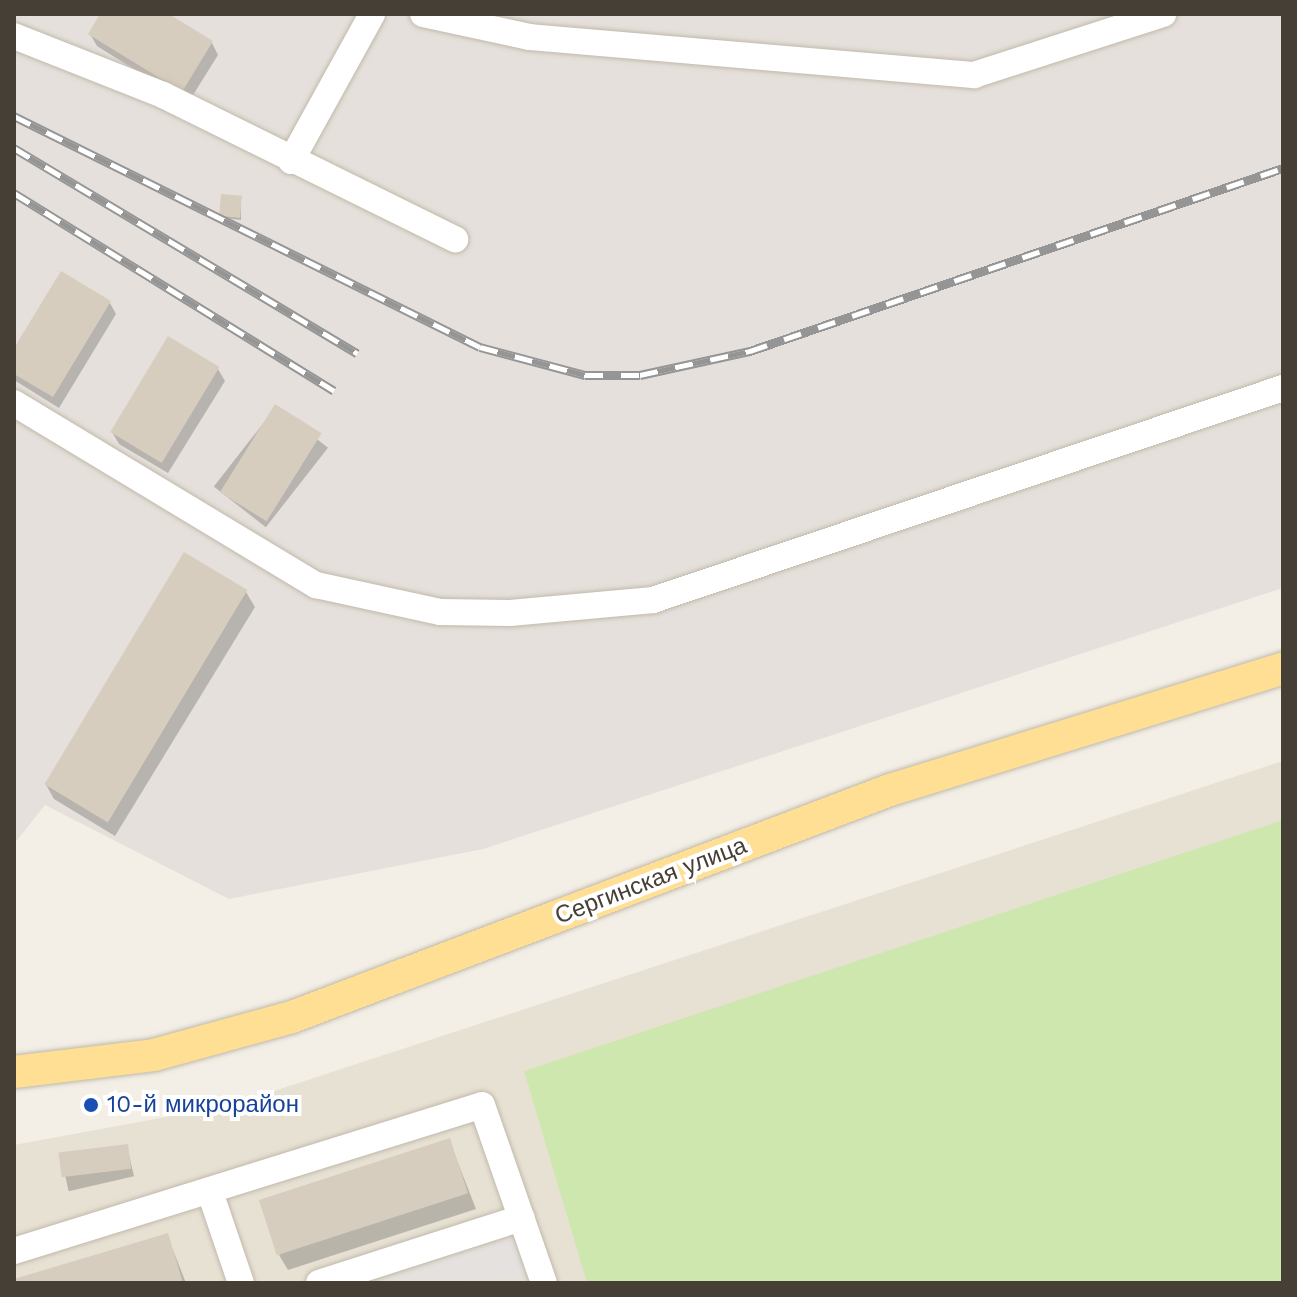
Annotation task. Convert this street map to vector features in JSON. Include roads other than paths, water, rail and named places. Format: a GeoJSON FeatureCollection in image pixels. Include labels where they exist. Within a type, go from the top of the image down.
{"type":"FeatureCollection","features":[{"type":"Feature","properties":{"kind":"main road","name":"Сергинская улица"},"geometry":{"type":"LineString","coordinates":[[14,1072],[154,1055],[250,1030],[890,790],[1283,668]]}},
{"type":"Feature","properties":{"kind":"lane"},"geometry":{"type":"LineString","coordinates":[[291,161],[372,14]]}},
{"type":"Feature","properties":{"kind":"lane"},"geometry":{"type":"LineString","coordinates":[[423,14],[529,37],[974,75],[1163,14]]}},
{"type":"Feature","properties":{"kind":"lane"},"geometry":{"type":"LineString","coordinates":[[14,36],[113,72],[455,239]]}},
{"type":"Feature","properties":{"kind":"lane"},"geometry":{"type":"LineString","coordinates":[[14,403],[316,585],[440,612],[510,613],[653,600],[1283,388]]}},
{"type":"Feature","properties":{"kind":"lane"},"geometry":{"type":"LineString","coordinates":[[14,1251],[482,1105],[544,1283]]}},
{"type":"Feature","properties":{"kind":"lane"},"geometry":{"type":"LineString","coordinates":[[210,1192],[241,1283]]}},
{"type":"Feature","properties":{"kind":"lane"},"geometry":{"type":"LineString","coordinates":[[319,1283],[522,1218]]}},
{"type":"Feature","properties":{"kind":"railway"},"geometry":{"type":"LineString","coordinates":[[14,116],[480,347],[585,375],[640,375],[750,351],[1283,168]]}},
{"type":"Feature","properties":{"kind":"railway"},"geometry":{"type":"LineString","coordinates":[[14,148],[357,353]]}},
{"type":"Feature","properties":{"kind":"railway"},"geometry":{"type":"LineString","coordinates":[[14,193],[334,391]]}},
{"type":"Feature","properties":{"kind":"place","name":"10-й микрорайон"},"geometry":{"type":"Point","coordinates":[91,1105]}}]}
